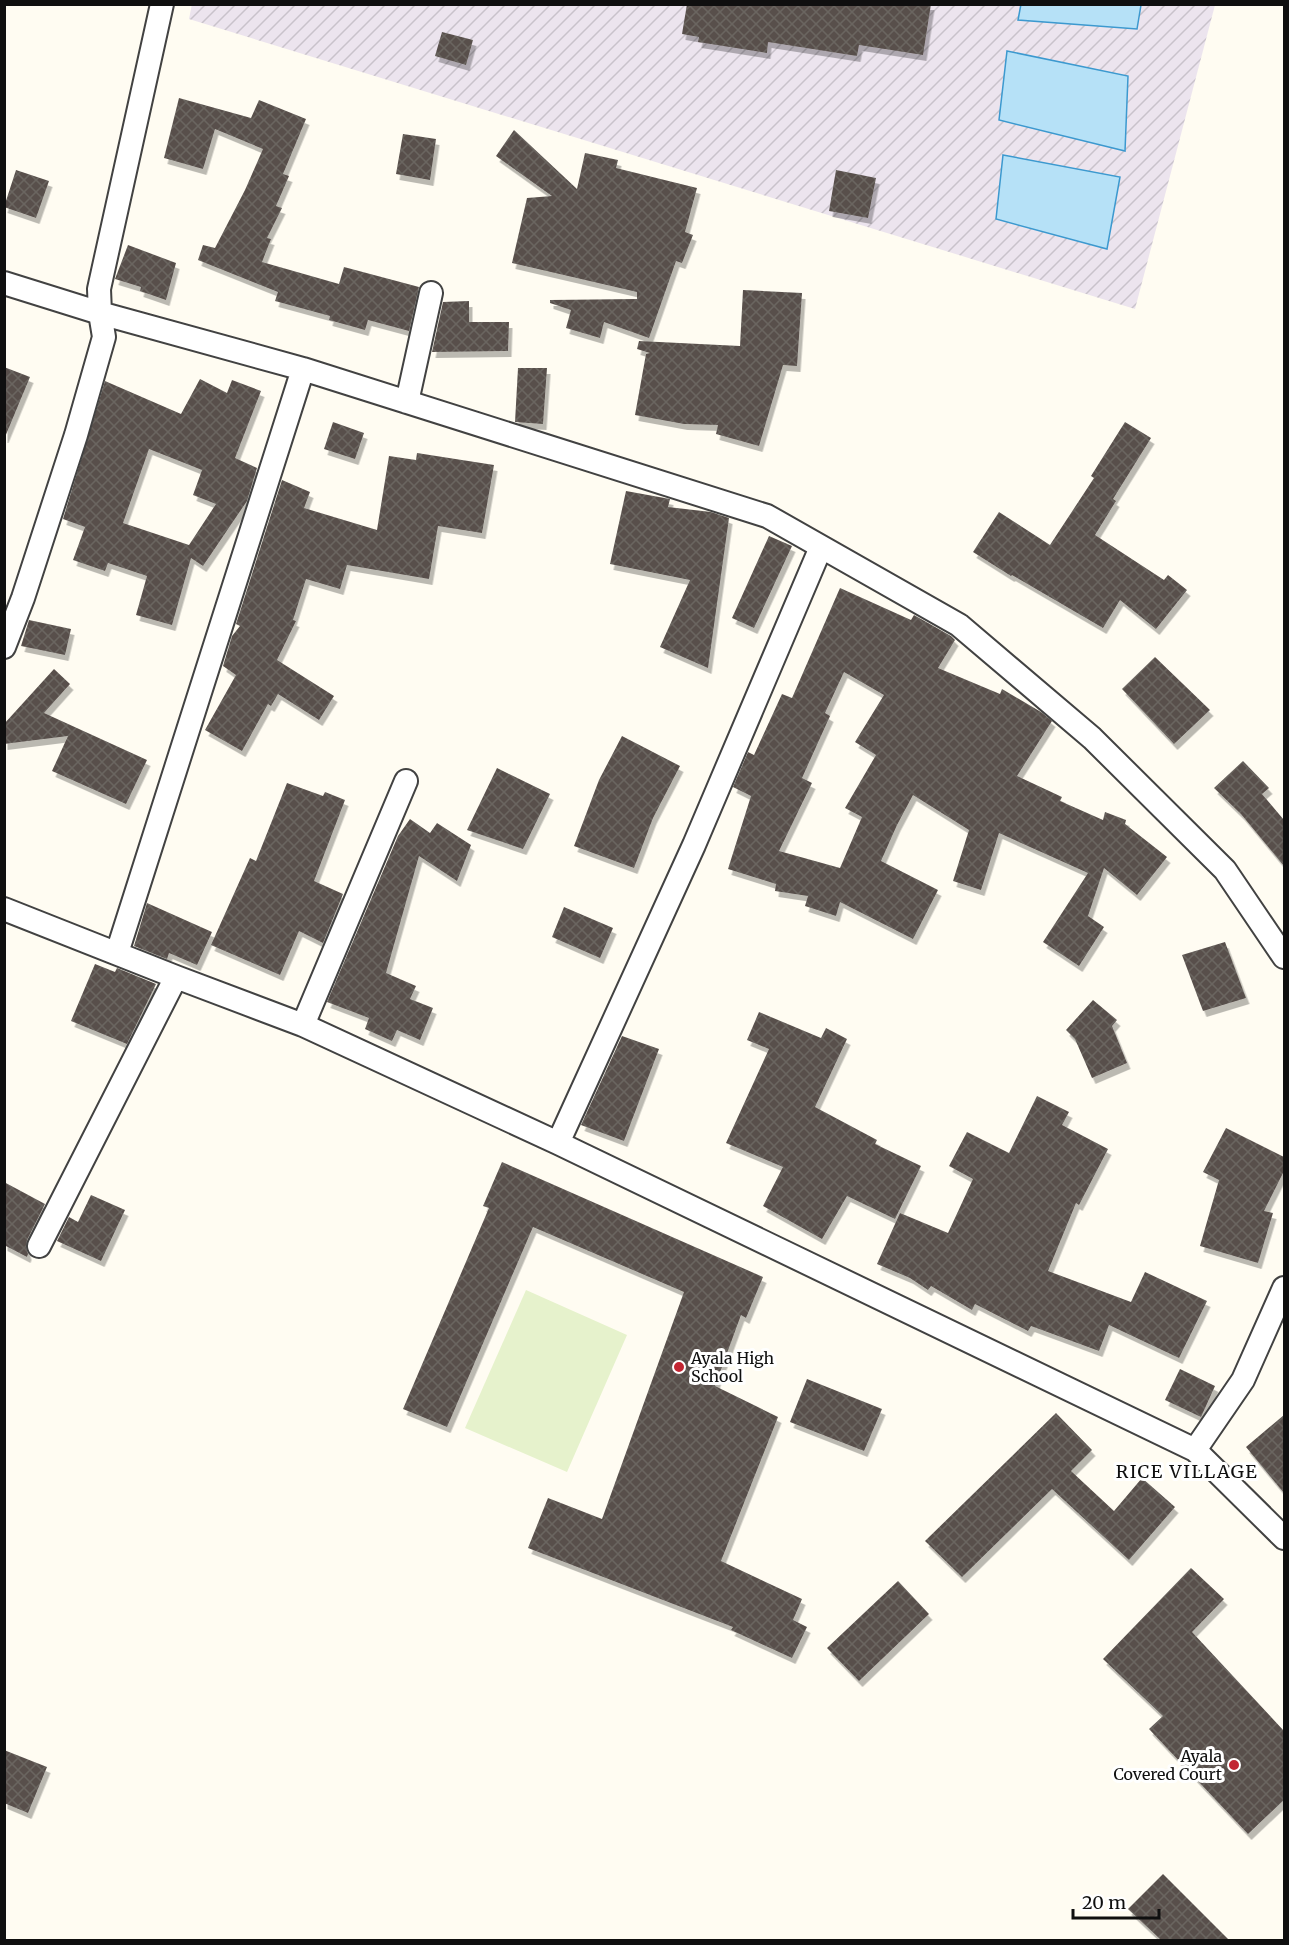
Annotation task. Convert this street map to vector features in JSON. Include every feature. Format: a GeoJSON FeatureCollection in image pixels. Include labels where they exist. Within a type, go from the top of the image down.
{"type":"FeatureCollection","features":[{"type":"Feature","properties":{"kind":"street"},"geometry":{"type":"LineString","coordinates":[[4,647],[23,598],[76,435],[104,337],[99,289],[162,4]]}},
{"type":"Feature","properties":{"kind":"street"},"geometry":{"type":"LineString","coordinates":[[4,283],[100,313],[303,369],[767,516],[959,626],[1092,738],[1224,870],[1284,957]]}},
{"type":"Feature","properties":{"kind":"street"},"geometry":{"type":"LineString","coordinates":[[407,402],[431,293]]}},
{"type":"Feature","properties":{"kind":"street"},"geometry":{"type":"LineString","coordinates":[[117,954],[303,369]]}},
{"type":"Feature","properties":{"kind":"street"},"geometry":{"type":"LineString","coordinates":[[558,1143],[694,845],[821,547]]}},
{"type":"Feature","properties":{"kind":"street"},"geometry":{"type":"LineString","coordinates":[[303,1024],[406,781]]}},
{"type":"Feature","properties":{"kind":"street"},"geometry":{"type":"LineString","coordinates":[[4,909],[303,1024],[558,1143],[1195,1450],[1284,1538]]}},
{"type":"Feature","properties":{"kind":"street"},"geometry":{"type":"LineString","coordinates":[[39,1246],[176,977]]}},
{"type":"Feature","properties":{"kind":"street"},"geometry":{"type":"LineString","coordinates":[[1195,1450],[1243,1380],[1284,1288]]}},
{"type":"Feature","properties":{"kind":"shaded area"},"geometry":{"type":"Polygon","coordinates":[[[192,4],[1215,5],[1135,309],[189,19],[192,4]]]}},
{"type":"Feature","properties":{"kind":"green space"},"geometry":{"type":"Polygon","coordinates":[[[526,1290],[627,1335],[567,1472],[465,1428],[526,1290]]]}},
{"type":"Feature","properties":{"kind":"water"},"geometry":{"type":"Polygon","coordinates":[[[1021,4],[1141,5],[1137,29],[1018,20],[1021,4]]]}},
{"type":"Feature","properties":{"kind":"water"},"geometry":{"type":"Polygon","coordinates":[[[1007,51],[1128,76],[1125,151],[999,120],[1007,51]]]}},
{"type":"Feature","properties":{"kind":"water"},"geometry":{"type":"Polygon","coordinates":[[[1003,155],[1120,177],[1107,249],[996,219],[1003,155]]]}},
{"type":"Feature","properties":{"kind":"building"},"geometry":{"type":"Polygon","coordinates":[[[687,4],[931,4],[923,55],[859,45],[857,56],[768,42],[767,53],[698,42],[699,37],[682,34],[687,4]]]}},
{"type":"Feature","properties":{"kind":"building"},"geometry":{"type":"Polygon","coordinates":[[[442,32],[473,40],[466,65],[435,56],[442,32]]]}},
{"type":"Feature","properties":{"kind":"building"},"geometry":{"type":"Polygon","coordinates":[[[179,98],[251,118],[259,100],[306,119],[283,174],[289,176],[276,206],[282,208],[267,238],[271,239],[262,262],[339,284],[344,267],[419,287],[409,331],[368,320],[365,330],[329,320],[330,316],[275,301],[278,292],[198,260],[203,245],[215,248],[263,149],[215,129],[203,169],[164,158],[179,98]]]}},
{"type":"Feature","properties":{"kind":"building"},"geometry":{"type":"Polygon","coordinates":[[[514,130],[577,189],[585,153],[618,160],[616,168],[697,188],[685,232],[693,235],[682,263],[676,261],[649,338],[604,322],[600,338],[566,328],[571,310],[550,303],[550,300],[637,299],[637,292],[512,263],[527,198],[552,196],[496,156],[514,130]]]}},
{"type":"Feature","properties":{"kind":"building"},"geometry":{"type":"Polygon","coordinates":[[[403,134],[436,139],[430,180],[396,174],[403,134]]]}},
{"type":"Feature","properties":{"kind":"building"},"geometry":{"type":"Polygon","coordinates":[[[16,170],[49,181],[36,218],[4,207],[16,170]]]}},
{"type":"Feature","properties":{"kind":"building"},"geometry":{"type":"Polygon","coordinates":[[[836,170],[876,178],[868,218],[829,211],[836,170]]]}},
{"type":"Feature","properties":{"kind":"building"},"geometry":{"type":"Polygon","coordinates":[[[128,245],[176,263],[166,300],[140,291],[141,287],[115,279],[128,245]]]}},
{"type":"Feature","properties":{"kind":"building"},"geometry":{"type":"Polygon","coordinates":[[[743,290],[802,293],[797,366],[783,365],[759,446],[716,434],[718,425],[684,424],[635,415],[646,354],[650,353],[637,349],[639,341],[740,346],[743,290]]]}},
{"type":"Feature","properties":{"kind":"building"},"geometry":{"type":"Polygon","coordinates":[[[469,301],[469,322],[509,322],[508,351],[432,352],[443,302],[469,301]]]}},
{"type":"Feature","properties":{"kind":"building"},"geometry":{"type":"Polygon","coordinates":[[[4,367],[30,377],[5,437],[4,437],[4,367]]]}},
{"type":"Feature","properties":{"kind":"building"},"geometry":{"type":"Polygon","coordinates":[[[518,368],[547,368],[543,424],[515,422],[518,368]]]}},
{"type":"Feature","properties":{"kind":"building"},"geometry":{"type":"Polygon","coordinates":[[[200,379],[227,393],[232,380],[261,391],[235,458],[257,468],[247,501],[203,566],[191,558],[172,625],[136,615],[147,576],[108,563],[105,571],[73,560],[85,527],[63,519],[105,381],[181,414],[200,379]],[[149,449],[123,523],[189,545],[216,504],[193,495],[202,470],[149,449]]]}},
{"type":"Feature","properties":{"kind":"building"},"geometry":{"type":"Polygon","coordinates":[[[333,422],[364,433],[355,459],[324,449],[333,422]]]}},
{"type":"Feature","properties":{"kind":"building"},"geometry":{"type":"Polygon","coordinates":[[[1125,422],[1151,438],[1113,499],[1116,501],[1095,535],[1164,580],[1168,575],[1187,590],[1156,629],[1120,600],[1103,628],[973,552],[999,512],[1050,545],[1094,478],[1091,476],[1125,422]]]}},
{"type":"Feature","properties":{"kind":"building"},"geometry":{"type":"Polygon","coordinates":[[[417,453],[494,465],[482,533],[438,526],[429,579],[347,565],[340,589],[306,579],[293,620],[296,621],[277,660],[334,696],[319,720],[278,694],[271,706],[268,704],[242,751],[205,730],[236,675],[223,666],[232,636],[240,626],[236,624],[282,480],[310,492],[304,508],[377,530],[389,456],[416,460],[417,453]]]}},
{"type":"Feature","properties":{"kind":"building"},"geometry":{"type":"Polygon","coordinates":[[[626,491],[670,499],[668,507],[711,512],[729,518],[708,668],[660,647],[690,580],[610,564],[626,491]]]}},
{"type":"Feature","properties":{"kind":"building"},"geometry":{"type":"Polygon","coordinates":[[[769,536],[792,546],[754,628],[732,618],[769,536]]]}},
{"type":"Feature","properties":{"kind":"building"},"geometry":{"type":"Polygon","coordinates":[[[840,588],[911,620],[914,615],[955,640],[938,668],[1000,694],[1002,689],[1052,721],[1017,776],[1062,797],[1060,801],[1103,820],[1105,812],[1126,820],[1125,824],[1167,857],[1137,895],[1104,868],[1088,916],[1104,927],[1079,966],[1043,942],[1088,873],[999,833],[981,890],[953,881],[969,830],[913,795],[881,861],[938,890],[913,939],[840,902],[836,916],[805,906],[808,896],[775,891],[776,884],[728,869],[751,796],[733,787],[748,752],[754,755],[782,694],[792,698],[840,588]],[[844,672],[825,713],[830,716],[802,778],[812,783],[779,851],[840,868],[862,817],[845,808],[876,755],[855,742],[884,695],[844,672]]]}},
{"type":"Feature","properties":{"kind":"building"},"geometry":{"type":"Polygon","coordinates":[[[29,620],[71,629],[65,655],[21,646],[29,620]]]}},
{"type":"Feature","properties":{"kind":"building"},"geometry":{"type":"Polygon","coordinates":[[[1155,657],[1210,710],[1174,744],[1122,689],[1155,657]]]}},
{"type":"Feature","properties":{"kind":"building"},"geometry":{"type":"Polygon","coordinates":[[[54,669],[70,684],[44,713],[147,760],[126,804],[52,771],[68,736],[4,744],[4,724],[54,669]]]}},
{"type":"Feature","properties":{"kind":"building"},"geometry":{"type":"Polygon","coordinates":[[[622,736],[680,766],[653,818],[634,868],[574,846],[599,780],[622,736]]]}},
{"type":"Feature","properties":{"kind":"building"},"geometry":{"type":"Polygon","coordinates":[[[1243,761],[1269,788],[1262,794],[1284,820],[1284,866],[1241,814],[1214,788],[1243,761]]]}},
{"type":"Feature","properties":{"kind":"building"},"geometry":{"type":"Polygon","coordinates":[[[497,768],[550,794],[523,849],[467,830],[497,768]]]}},
{"type":"Feature","properties":{"kind":"building"},"geometry":{"type":"Polygon","coordinates":[[[287,783],[323,796],[325,792],[345,800],[314,881],[343,894],[323,943],[299,931],[280,975],[211,945],[250,858],[256,861],[287,783]]]}},
{"type":"Feature","properties":{"kind":"building"},"geometry":{"type":"Polygon","coordinates":[[[410,819],[430,833],[437,823],[471,845],[457,881],[419,856],[386,973],[416,986],[410,999],[433,1008],[420,1040],[397,1030],[392,1041],[365,1029],[369,1018],[327,1002],[398,836],[410,819]]]}},
{"type":"Feature","properties":{"kind":"building"},"geometry":{"type":"Polygon","coordinates":[[[147,903],[212,932],[197,965],[169,953],[167,959],[134,946],[147,903]]]}},
{"type":"Feature","properties":{"kind":"building"},"geometry":{"type":"Polygon","coordinates":[[[564,907],[613,928],[600,958],[552,937],[564,907]]]}},
{"type":"Feature","properties":{"kind":"building"},"geometry":{"type":"Polygon","coordinates":[[[1225,942],[1246,998],[1203,1011],[1182,955],[1225,942]]]}},
{"type":"Feature","properties":{"kind":"building"},"geometry":{"type":"Polygon","coordinates":[[[95,964],[115,972],[117,968],[156,984],[127,1044],[71,1021],[95,964]]]}},
{"type":"Feature","properties":{"kind":"building"},"geometry":{"type":"Polygon","coordinates":[[[1093,1000],[1117,1020],[1112,1026],[1127,1063],[1092,1078],[1075,1039],[1066,1030],[1093,1000]]]}},
{"type":"Feature","properties":{"kind":"building"},"geometry":{"type":"Polygon","coordinates":[[[759,1012],[821,1038],[826,1028],[847,1039],[815,1107],[877,1140],[875,1144],[921,1166],[895,1219],[847,1196],[822,1239],[763,1206],[783,1167],[726,1143],[769,1049],[747,1040],[759,1012]]]}},
{"type":"Feature","properties":{"kind":"building"},"geometry":{"type":"Polygon","coordinates":[[[622,1036],[659,1049],[624,1141],[581,1125],[622,1036]]]}},
{"type":"Feature","properties":{"kind":"building"},"geometry":{"type":"Polygon","coordinates":[[[1037,1096],[1069,1112],[1062,1125],[1108,1149],[1079,1205],[1076,1203],[1048,1271],[1131,1302],[1145,1272],[1207,1301],[1179,1358],[1109,1325],[1099,1351],[1031,1326],[1028,1331],[975,1304],[972,1310],[931,1286],[928,1290],[910,1278],[877,1264],[900,1213],[948,1233],[973,1179],[949,1166],[967,1132],[1009,1153],[1037,1096]]]}},
{"type":"Feature","properties":{"kind":"building"},"geometry":{"type":"Polygon","coordinates":[[[1226,1128],[1284,1157],[1284,1171],[1264,1211],[1273,1213],[1258,1263],[1200,1246],[1219,1180],[1203,1172],[1226,1128]]]}},
{"type":"Feature","properties":{"kind":"building"},"geometry":{"type":"Polygon","coordinates":[[[502,1162],[763,1277],[746,1318],[741,1315],[715,1386],[778,1417],[721,1561],[802,1599],[793,1620],[807,1627],[792,1658],[731,1630],[733,1627],[528,1548],[548,1498],[602,1519],[684,1292],[533,1227],[447,1427],[403,1409],[489,1208],[483,1206],[502,1162]]]}},
{"type":"Feature","properties":{"kind":"building"},"geometry":{"type":"Polygon","coordinates":[[[4,1182],[45,1204],[27,1240],[27,1257],[4,1245],[4,1182]]]}},
{"type":"Feature","properties":{"kind":"building"},"geometry":{"type":"Polygon","coordinates":[[[91,1195],[125,1210],[101,1261],[57,1241],[69,1217],[78,1222],[91,1195]]]}},
{"type":"Feature","properties":{"kind":"building"},"geometry":{"type":"Polygon","coordinates":[[[1180,1369],[1215,1386],[1201,1417],[1165,1400],[1180,1369]]]}},
{"type":"Feature","properties":{"kind":"building"},"geometry":{"type":"Polygon","coordinates":[[[807,1379],[882,1409],[864,1451],[790,1422],[807,1379]]]}},
{"type":"Feature","properties":{"kind":"building"},"geometry":{"type":"Polygon","coordinates":[[[1056,1413],[1092,1450],[1071,1471],[1114,1511],[1142,1478],[1175,1507],[1129,1560],[1052,1489],[962,1577],[925,1541],[1056,1413]]]}},
{"type":"Feature","properties":{"kind":"building"},"geometry":{"type":"Polygon","coordinates":[[[1284,1415],[1284,1493],[1246,1447],[1284,1415]]]}},
{"type":"Feature","properties":{"kind":"building"},"geometry":{"type":"Polygon","coordinates":[[[1191,1568],[1224,1599],[1192,1632],[1284,1731],[1284,1800],[1248,1834],[1149,1729],[1163,1716],[1103,1659],[1191,1568]]]}},
{"type":"Feature","properties":{"kind":"building"},"geometry":{"type":"Polygon","coordinates":[[[898,1581],[929,1614],[859,1681],[827,1648],[898,1581]]]}},
{"type":"Feature","properties":{"kind":"building"},"geometry":{"type":"Polygon","coordinates":[[[4,1750],[47,1767],[28,1813],[4,1803],[4,1750]]]}},
{"type":"Feature","properties":{"kind":"building"},"geometry":{"type":"Polygon","coordinates":[[[1163,1874],[1230,1941],[1162,1941],[1128,1909],[1163,1874]]]}},
{"type":"Feature","properties":{"kind":"place","name":"Ayala High School"},"geometry":{"type":"Point","coordinates":[679,1367]}},
{"type":"Feature","properties":{"kind":"place","name":"Ayala Covered Court"},"geometry":{"type":"Point","coordinates":[1234,1765]}},
{"type":"Feature","properties":{"kind":"district","name":"RICE VILLAGE"},"geometry":{"type":"Point","coordinates":[1187,1472]}}]}
